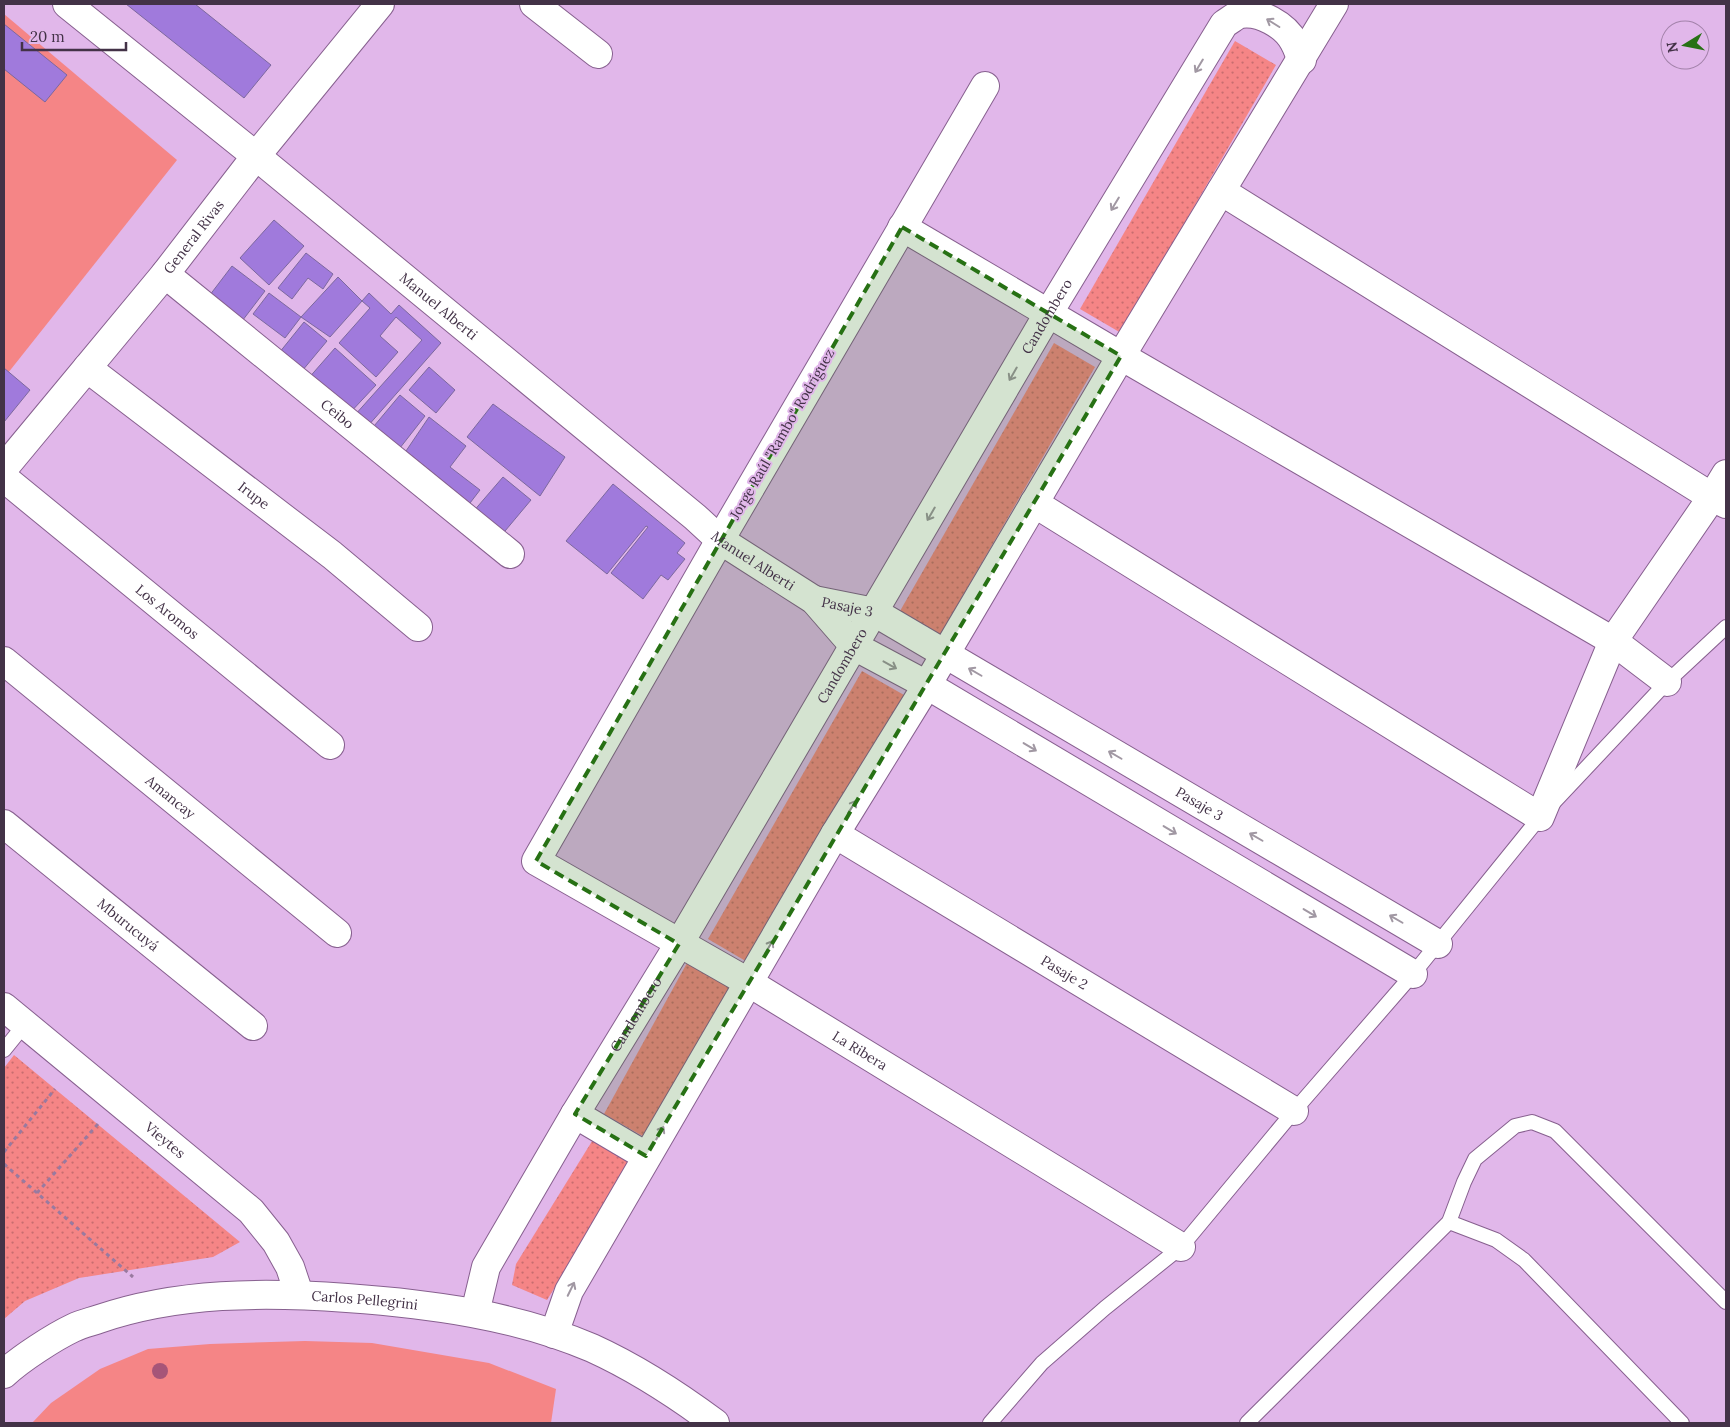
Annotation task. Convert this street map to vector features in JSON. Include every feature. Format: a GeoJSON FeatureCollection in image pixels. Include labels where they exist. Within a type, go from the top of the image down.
{"type":"FeatureCollection","features":[{"type":"Feature","properties":{"kind":"street","name":"Manuel Alberti"},"geometry":{"type":"LineString","coordinates":[[67,4],[256,156],[696,517],[720,540],[814,600]]}},
{"type":"Feature","properties":{"kind":"street","name":"General Rivas"},"geometry":{"type":"LineString","coordinates":[[4,468],[165,274],[256,156],[380,4]]}},
{"type":"Feature","properties":{"kind":"street"},"geometry":{"type":"LineString","coordinates":[[534,4],[598,54]]}},
{"type":"Feature","properties":{"kind":"street"},"geometry":{"type":"LineString","coordinates":[[554,1334],[569,1291],[748,982],[835,834],[927,685],[1121,356],[1302,60],[1334,4]]}},
{"type":"Feature","properties":{"kind":"street","name":"Candombero"},"geometry":{"type":"LineString","coordinates":[[475,1313],[486,1266],[575,1114],[679,944],[1048,314],[1224,24],[1240,14],[1259,15],[1273,22],[1288,34],[1302,60]]}},
{"type":"Feature","properties":{"kind":"street","name":"Jorge Raúl \"Rambo\" Rodríguez"},"geometry":{"type":"LineString","coordinates":[[536,861],[720,540],[985,86]]}},
{"type":"Feature","properties":{"kind":"street"},"geometry":{"type":"LineString","coordinates":[[1221,191],[1719,500]]}},
{"type":"Feature","properties":{"kind":"street"},"geometry":{"type":"LineString","coordinates":[[902,227],[1048,314],[1613,641],[1667,682]]}},
{"type":"Feature","properties":{"kind":"street","name":"Ceibo"},"geometry":{"type":"LineString","coordinates":[[165,274],[510,554]]}},
{"type":"Feature","properties":{"kind":"street","name":"Irupe"},"geometry":{"type":"LineString","coordinates":[[87,368],[332,555],[418,627]]}},
{"type":"Feature","properties":{"kind":"street"},"geometry":{"type":"LineString","coordinates":[[1034,503],[1540,817],[1613,641],[1719,500],[1726,474]]}},
{"type":"Feature","properties":{"kind":"street","name":"Los Aromos"},"geometry":{"type":"LineString","coordinates":[[4,478],[330,745]]}},
{"type":"Feature","properties":{"kind":"street","name":"Pasaje 3"},"geometry":{"type":"LineString","coordinates":[[814,600],[874,612],[1438,944]]}},
{"type":"Feature","properties":{"kind":"street","name":"Pasaje 3"},"geometry":{"type":"LineString","coordinates":[[814,600],[854,646],[927,685],[1413,974]]}},
{"type":"Feature","properties":{"kind":"street","name":"Amancay"},"geometry":{"type":"LineString","coordinates":[[4,661],[337,933]]}},
{"type":"Feature","properties":{"kind":"street","name":"Mburucuyá"},"geometry":{"type":"LineString","coordinates":[[4,824],[253,1026]]}},
{"type":"Feature","properties":{"kind":"street","name":"Pasaje 2"},"geometry":{"type":"LineString","coordinates":[[835,834],[1294,1110]]}},
{"type":"Feature","properties":{"kind":"street","name":"La Ribera"},"geometry":{"type":"LineString","coordinates":[[536,861],[748,982],[1181,1247]]}},
{"type":"Feature","properties":{"kind":"street","name":"Vieytes"},"geometry":{"type":"LineString","coordinates":[[4,1007],[251,1211],[276,1242],[290,1267],[299,1294]]}},
{"type":"Feature","properties":{"kind":"street"},"geometry":{"type":"LineString","coordinates":[[575,1114],[646,1156]]}},
{"type":"Feature","properties":{"kind":"street","name":"Carlos Pellegrini"},"geometry":{"type":"LineString","coordinates":[[4,1374],[33,1352],[73,1328],[122,1311],[161,1302],[244,1295],[299,1294],[422,1305],[475,1313],[554,1334],[591,1348],[633,1368],[715,1423]]}},
{"type":"Feature","properties":{"kind":"lane"},"geometry":{"type":"LineString","coordinates":[[990,1423],[1042,1363],[1105,1308],[1181,1247],[1294,1110],[1413,974],[1540,817],[1667,682],[1726,627]]}},
{"type":"Feature","properties":{"kind":"lane"},"geometry":{"type":"LineString","coordinates":[[4,1050],[25,1024]]}},
{"type":"Feature","properties":{"kind":"lane"},"geometry":{"type":"LineString","coordinates":[[1247,1423],[1449,1222],[1464,1182],[1475,1160],[1515,1126],[1532,1122],[1554,1131],[1726,1302]]}},
{"type":"Feature","properties":{"kind":"lane"},"geometry":{"type":"LineString","coordinates":[[1449,1222],[1496,1240],[1524,1260],[1682,1423]]}},
{"type":"Feature","properties":{"kind":"path"},"geometry":{"type":"LineString","coordinates":[[4,1152],[74,1065]]}},
{"type":"Feature","properties":{"kind":"path"},"geometry":{"type":"LineString","coordinates":[[37,1193],[118,1101]]}},
{"type":"Feature","properties":{"kind":"path"},"geometry":{"type":"LineString","coordinates":[[4,1164],[161,1302]]}},
{"type":"Feature","properties":{"kind":"highlighted area"},"geometry":{"type":"Polygon","coordinates":[[[902,227],[1121,356],[646,1156],[575,1114],[679,944],[536,861],[902,227]]]}},
{"type":"Feature","properties":{"kind":"shaded area"},"geometry":{"type":"Polygon","coordinates":[[[4,14],[177,160],[4,378],[4,14]]]}},
{"type":"Feature","properties":{"kind":"shaded area"},"geometry":{"type":"Polygon","coordinates":[[[1235,41],[1276,65],[1121,333],[1080,309],[1235,41]]]}},
{"type":"Feature","properties":{"kind":"shaded area"},"geometry":{"type":"Polygon","coordinates":[[[1054,343],[1095,367],[940,635],[900,611],[1054,343]]]}},
{"type":"Feature","properties":{"kind":"shaded area"},"geometry":{"type":"Polygon","coordinates":[[[862,671],[904,695],[749,963],[708,939],[862,671]]]}},
{"type":"Feature","properties":{"kind":"shaded area"},"geometry":{"type":"Polygon","coordinates":[[[687,963],[729,987],[646,1138],[604,1114],[687,963]]]}},
{"type":"Feature","properties":{"kind":"shaded area"},"geometry":{"type":"Polygon","coordinates":[[[14,1055],[240,1242],[213,1257],[79,1278],[25,1301],[4,1319],[4,1068],[14,1055]]]}},
{"type":"Feature","properties":{"kind":"shaded area"},"geometry":{"type":"Polygon","coordinates":[[[594,1138],[634,1160],[547,1300],[512,1285],[516,1264],[594,1138]]]}},
{"type":"Feature","properties":{"kind":"shaded area"},"geometry":{"type":"Polygon","coordinates":[[[305,1341],[372,1343],[489,1363],[556,1389],[551,1423],[32,1423],[51,1403],[100,1369],[148,1349],[210,1344],[305,1341]]]}},
{"type":"Feature","properties":{"kind":"building"},"geometry":{"type":"Polygon","coordinates":[[[126,4],[195,4],[271,65],[244,98],[126,4]]]}},
{"type":"Feature","properties":{"kind":"building"},"geometry":{"type":"Polygon","coordinates":[[[4,24],[67,75],[45,102],[4,69],[4,24]]]}},
{"type":"Feature","properties":{"kind":"building"},"geometry":{"type":"Polygon","coordinates":[[[274,220],[304,246],[269,285],[240,258],[274,220]]]}},
{"type":"Feature","properties":{"kind":"building"},"geometry":{"type":"Polygon","coordinates":[[[306,253],[333,274],[323,289],[308,278],[292,299],[278,288],[306,253]]]}},
{"type":"Feature","properties":{"kind":"building"},"geometry":{"type":"Polygon","coordinates":[[[232,266],[265,291],[236,329],[203,304],[232,266]]]}},
{"type":"Feature","properties":{"kind":"building"},"geometry":{"type":"Polygon","coordinates":[[[338,277],[362,301],[330,337],[301,317],[338,277]]]}},
{"type":"Feature","properties":{"kind":"building"},"geometry":{"type":"Polygon","coordinates":[[[269,293],[301,317],[285,338],[253,314],[269,293]]]}},
{"type":"Feature","properties":{"kind":"building"},"geometry":{"type":"Polygon","coordinates":[[[369,293],[391,314],[399,305],[441,343],[367,427],[354,416],[422,340],[396,317],[380,336],[398,352],[376,377],[339,343],[370,308],[362,301],[369,293]]]}},
{"type":"Feature","properties":{"kind":"building"},"geometry":{"type":"Polygon","coordinates":[[[304,322],[327,341],[302,371],[279,353],[304,322]]]}},
{"type":"Feature","properties":{"kind":"building"},"geometry":{"type":"Polygon","coordinates":[[[335,348],[376,385],[347,416],[307,380],[335,348]]]}},
{"type":"Feature","properties":{"kind":"building"},"geometry":{"type":"Polygon","coordinates":[[[429,367],[455,390],[436,413],[409,390],[429,367]]]}},
{"type":"Feature","properties":{"kind":"building"},"geometry":{"type":"Polygon","coordinates":[[[4,368],[30,390],[4,422],[4,368]]]}},
{"type":"Feature","properties":{"kind":"building"},"geometry":{"type":"Polygon","coordinates":[[[400,395],[425,416],[396,453],[369,432],[400,395]]]}},
{"type":"Feature","properties":{"kind":"building"},"geometry":{"type":"Polygon","coordinates":[[[493,404],[565,457],[540,496],[467,437],[493,404]]]}},
{"type":"Feature","properties":{"kind":"building"},"geometry":{"type":"Polygon","coordinates":[[[429,417],[466,446],[450,467],[480,490],[470,503],[406,451],[429,417]]]}},
{"type":"Feature","properties":{"kind":"building"},"geometry":{"type":"Polygon","coordinates":[[[503,477],[531,500],[500,537],[472,513],[503,477]]]}},
{"type":"Feature","properties":{"kind":"building"},"geometry":{"type":"Polygon","coordinates":[[[613,484],[685,543],[677,553],[685,559],[668,580],[661,575],[643,599],[611,573],[648,527],[646,526],[607,574],[566,541],[613,484]]]}}]}
